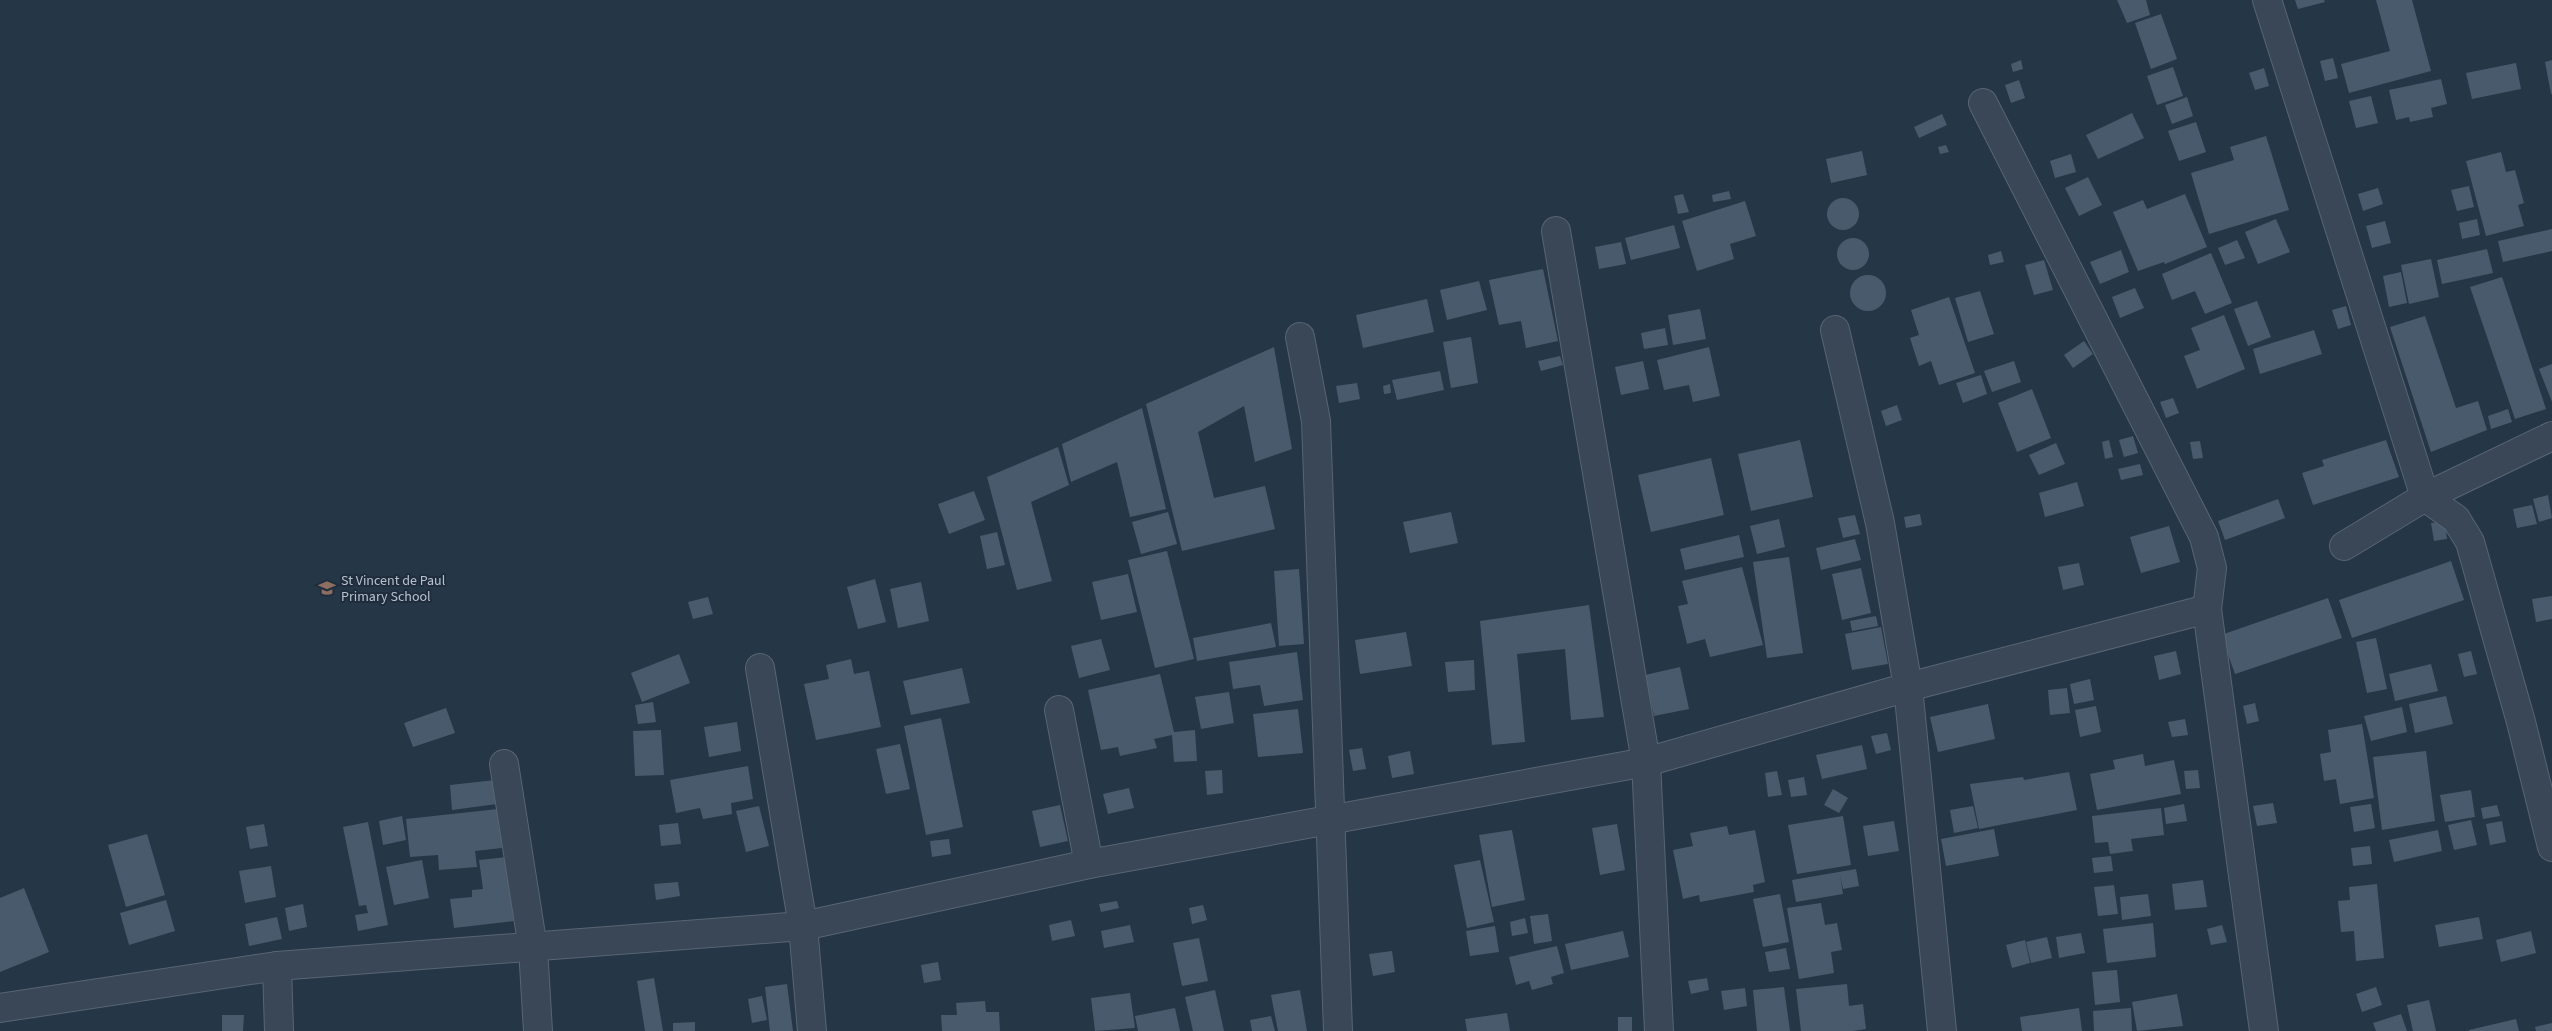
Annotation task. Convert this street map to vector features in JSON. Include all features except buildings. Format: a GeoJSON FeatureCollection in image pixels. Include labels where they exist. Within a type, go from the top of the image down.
{"type":"FeatureCollection","features":[{"type":"Feature","properties":{"kind":"street"},"geometry":{"type":"LineString","coordinates":[[2267,0],[2425,497],[2456,519],[2470,542],[2521,722],[2552,847]]}},
{"type":"Feature","properties":{"kind":"street"},"geometry":{"type":"LineString","coordinates":[[1983,103],[2204,537],[2212,568],[2207,609],[2264,1031]]}},
{"type":"Feature","properties":{"kind":"street"},"geometry":{"type":"LineString","coordinates":[[1556,231],[1646,762],[1659,1031]]}},
{"type":"Feature","properties":{"kind":"street"},"geometry":{"type":"LineString","coordinates":[[1835,330],[1880,523],[1908,687],[1942,1031]]}},
{"type":"Feature","properties":{"kind":"street"},"geometry":{"type":"LineString","coordinates":[[1300,337],[1316,421],[1332,820],[1338,1031]]}},
{"type":"Feature","properties":{"kind":"street"},"geometry":{"type":"LineString","coordinates":[[2344,546],[2425,497],[2552,436]]}},
{"type":"Feature","properties":{"kind":"street"},"geometry":{"type":"LineString","coordinates":[[0,1008],[277,966],[533,948],[802,926],[1089,864],[1646,762],[1908,687],[2207,609]]}},
{"type":"Feature","properties":{"kind":"street"},"geometry":{"type":"LineString","coordinates":[[760,668],[802,926],[812,1031]]}},
{"type":"Feature","properties":{"kind":"street"},"geometry":{"type":"LineString","coordinates":[[1059,710],[1089,864]]}},
{"type":"Feature","properties":{"kind":"street"},"geometry":{"type":"LineString","coordinates":[[504,764],[533,948],[538,1031]]}},
{"type":"Feature","properties":{"kind":"street"},"geometry":{"type":"LineString","coordinates":[[277,966],[280,1031]]}},
{"type":"Feature","properties":{"kind":"place","name":"St Vincent de Paul Primary School"},"geometry":{"type":"Point","coordinates":[327,588]}}]}
